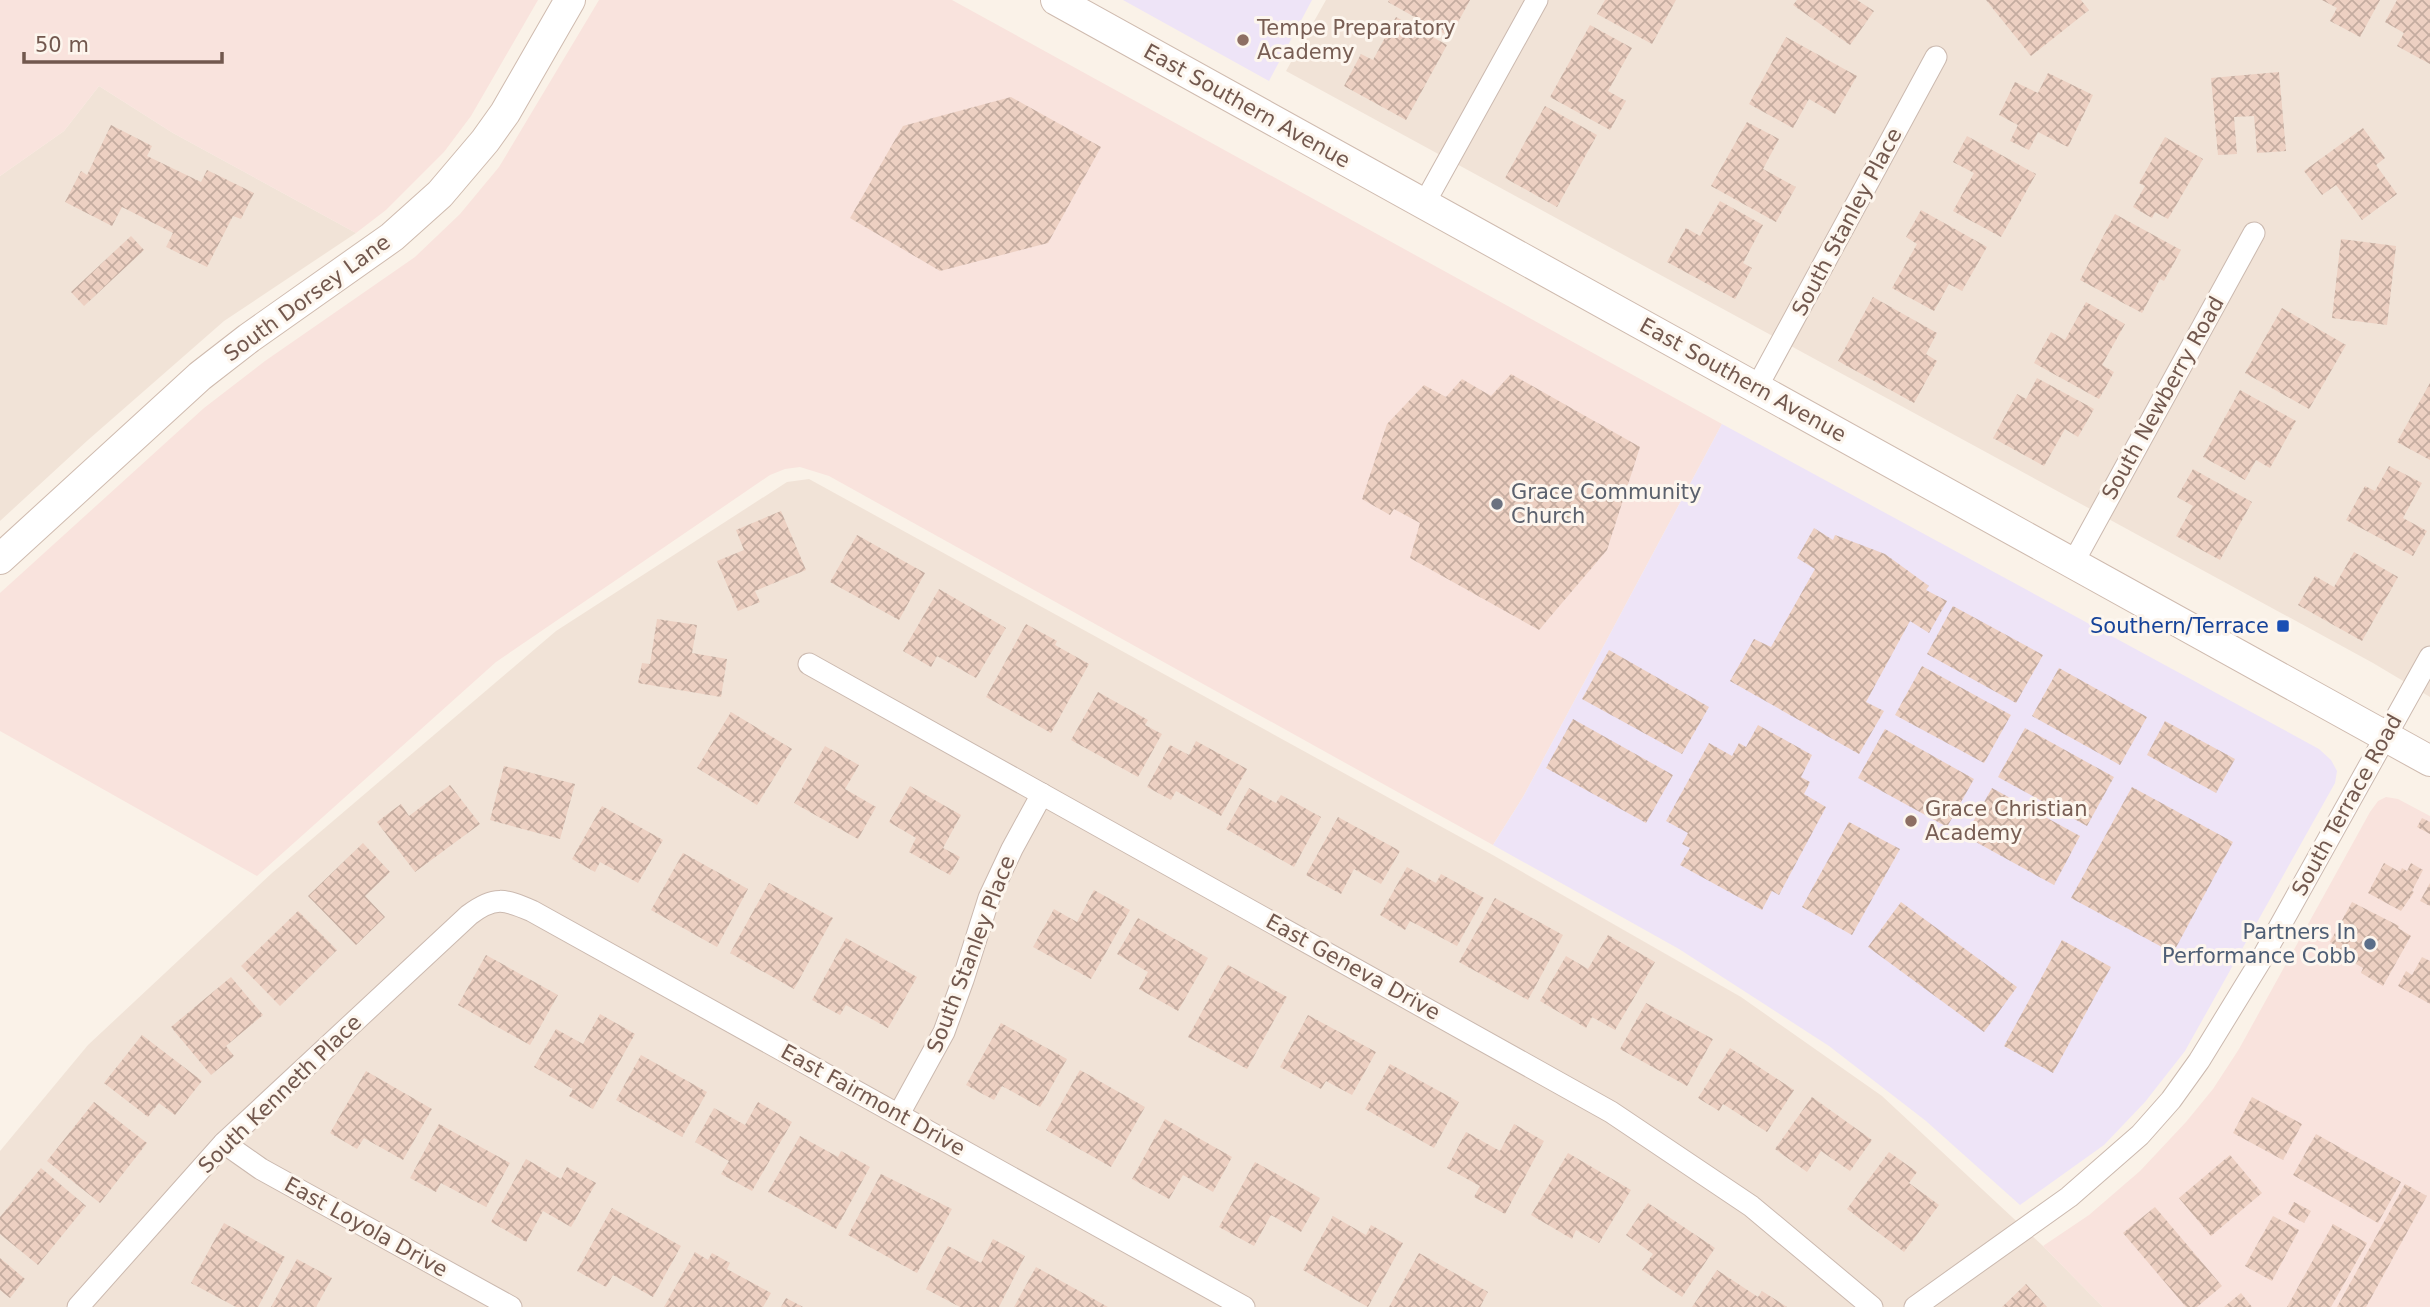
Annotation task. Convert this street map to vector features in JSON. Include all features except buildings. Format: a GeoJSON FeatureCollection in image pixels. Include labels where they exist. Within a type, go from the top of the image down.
{"type":"FeatureCollection","features":[{"type":"Feature","properties":{"kind":"main road","name":"South Dorsey Lane"},"geometry":{"type":"LineString","coordinates":[[0,559],[200,376],[249,338],[387,242],[440,194],[505,113],[570,0]]}},
{"type":"Feature","properties":{"kind":"main road","name":"East Southern Avenue"},"geometry":{"type":"LineString","coordinates":[[1056,0],[2430,761]]}},
{"type":"Feature","properties":{"kind":"street"},"geometry":{"type":"LineString","coordinates":[[1424,204],[1537,0]]}},
{"type":"Feature","properties":{"kind":"street","name":"South Stanley Place"},"geometry":{"type":"LineString","coordinates":[[1757,387],[1936,57]]}},
{"type":"Feature","properties":{"kind":"street","name":"South Newberry Road"},"geometry":{"type":"LineString","coordinates":[[2073,563],[2254,233]]}},
{"type":"Feature","properties":{"kind":"street","name":"South Terrace Road"},"geometry":{"type":"LineString","coordinates":[[1915,1307],[2078,1190],[2140,1135],[2171,1100],[2199,1061],[2261,960],[2430,657]]}},
{"type":"Feature","properties":{"kind":"street","name":"East Geneva Drive"},"geometry":{"type":"LineString","coordinates":[[809,664],[1611,1112],[1751,1206],[1872,1307]]}},
{"type":"Feature","properties":{"kind":"street","name":"South Stanley Place"},"geometry":{"type":"LineString","coordinates":[[899,1114],[944,1032],[989,898],[1042,794]]}},
{"type":"Feature","properties":{"kind":"street","name":"East Fairmont Drive"},"geometry":{"type":"LineString","coordinates":[[499,900],[515,903],[532,911],[1244,1307]]}},
{"type":"Feature","properties":{"kind":"street","name":"South Kenneth Place"},"geometry":{"type":"LineString","coordinates":[[78,1307],[224,1143],[469,915],[483,905],[499,900]]}},
{"type":"Feature","properties":{"kind":"street","name":"East Loyola Drive"},"geometry":{"type":"LineString","coordinates":[[224,1143],[261,1168],[511,1307]]}},
{"type":"Feature","properties":{"kind":"shaded area"},"geometry":{"type":"Polygon","coordinates":[[[0,0],[538,0],[471,116],[444,152],[386,210],[356,233],[173,133],[99,86],[64,131],[0,176],[0,0]]]}},
{"type":"Feature","properties":{"kind":"shaded area"},"geometry":{"type":"Polygon","coordinates":[[[599,0],[952,0],[1722,424],[1523,797],[1493,845],[829,476],[800,467],[770,475],[496,662],[257,876],[0,731],[0,593],[204,408],[265,361],[415,257],[460,214],[499,167],[599,0]]]}},
{"type":"Feature","properties":{"kind":"shaded area","name":"Tempe Preparatory Academy"},"geometry":{"type":"Polygon","coordinates":[[[1123,0],[1312,0],[1269,81],[1123,0]]]}},
{"type":"Feature","properties":{"kind":"shaded area"},"geometry":{"type":"Polygon","coordinates":[[[1326,0],[2430,0],[2430,697],[2373,663],[1286,71],[1326,0]]]}},
{"type":"Feature","properties":{"kind":"shaded area"},"geometry":{"type":"Polygon","coordinates":[[[99,86],[173,133],[356,233],[224,321],[0,521],[0,176],[64,131],[99,86]]]}},
{"type":"Feature","properties":{"kind":"shaded area","name":"Grace Christian Academy"},"geometry":{"type":"Polygon","coordinates":[[[1722,424],[2319,749],[2331,760],[2337,771],[2335,783],[2185,1051],[2145,1102],[2104,1145],[2020,1205],[1926,1121],[1829,1046],[1679,949],[1493,845],[1523,797],[1722,424]]]}},
{"type":"Feature","properties":{"kind":"shaded area"},"geometry":{"type":"Polygon","coordinates":[[[809,479],[1491,854],[1741,997],[1882,1096],[2043,1246],[2103,1307],[0,1307],[0,1151],[88,1045],[272,873],[556,631],[787,482],[809,479]]]}},
{"type":"Feature","properties":{"kind":"shaded area"},"geometry":{"type":"Polygon","coordinates":[[[2386,797],[2398,799],[2430,816],[2430,1307],[2103,1307],[2043,1246],[2089,1215],[2140,1171],[2213,1089],[2239,1049],[2370,812],[2378,801],[2386,797]]]}},
{"type":"Feature","properties":{"kind":"place","name":"Tempe Preparatory Academy"},"geometry":{"type":"Point","coordinates":[1243,40]}},
{"type":"Feature","properties":{"kind":"place","name":"Grace Community Church"},"geometry":{"type":"Point","coordinates":[1497,504]}},
{"type":"Feature","properties":{"kind":"place","name":"Southern/Terrace"},"geometry":{"type":"Point","coordinates":[2283,626]}},
{"type":"Feature","properties":{"kind":"place","name":"Grace Christian Academy"},"geometry":{"type":"Point","coordinates":[1911,821]}},
{"type":"Feature","properties":{"kind":"place","name":"Partners In Performance Cobb"},"geometry":{"type":"Point","coordinates":[2370,944]}}]}
